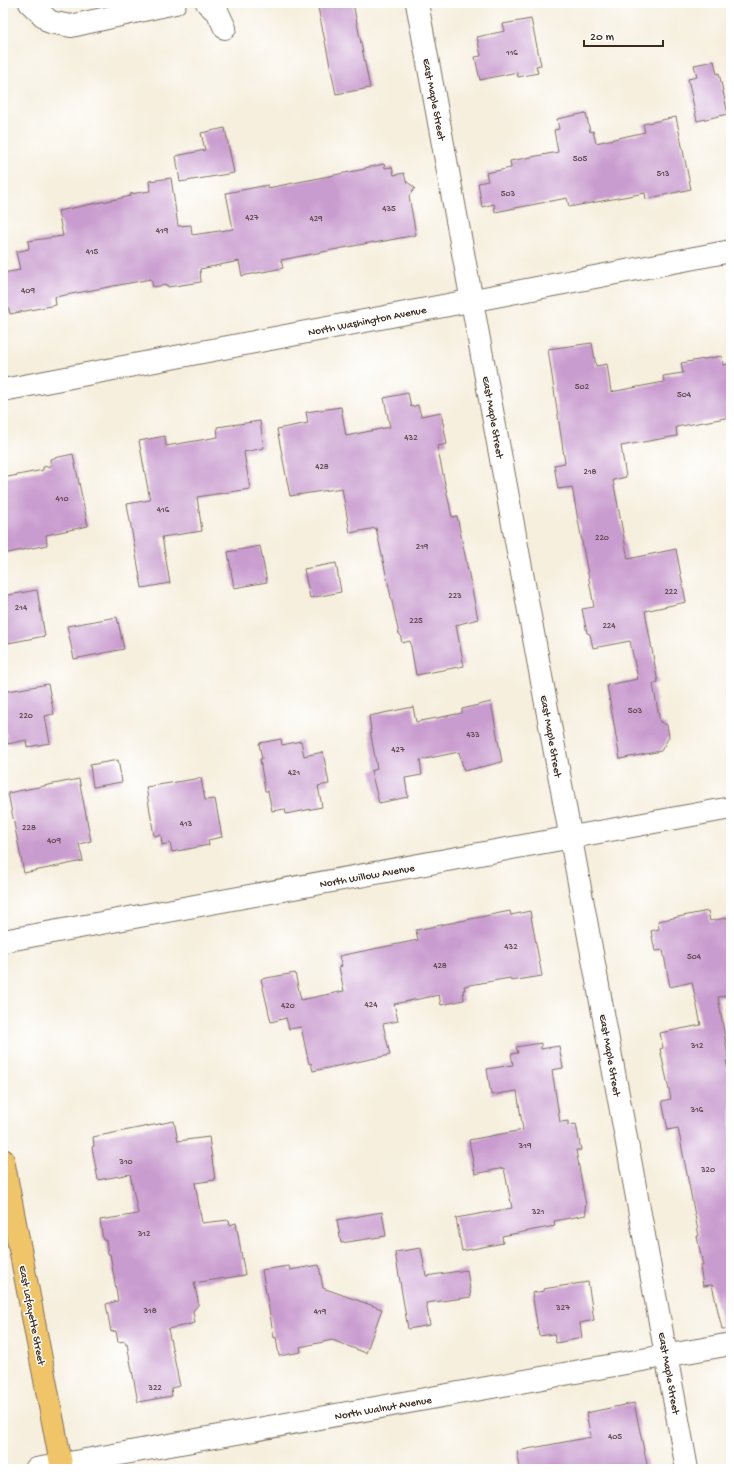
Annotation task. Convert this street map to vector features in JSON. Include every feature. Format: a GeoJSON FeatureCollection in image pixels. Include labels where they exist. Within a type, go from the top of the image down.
{"type":"FeatureCollection","features":[{"type":"Feature","properties":{"kind":"main road","name":"East Lafayette Street"},"geometry":{"type":"LineString","coordinates":[[3,1160],[62,1467]]}},
{"type":"Feature","properties":{"kind":"street"},"geometry":{"type":"LineString","coordinates":[[30,3],[50,22],[70,26],[175,3]]}},
{"type":"Feature","properties":{"kind":"street"},"geometry":{"type":"LineString","coordinates":[[208,3],[218,13],[225,28]]}},
{"type":"Feature","properties":{"kind":"street","name":"East Maple Street"},"geometry":{"type":"LineString","coordinates":[[417,3],[687,1469]]}},
{"type":"Feature","properties":{"kind":"street","name":"North Washington Avenue"},"geometry":{"type":"LineString","coordinates":[[3,390],[731,251]]}},
{"type":"Feature","properties":{"kind":"street","name":"North Willow Avenue"},"geometry":{"type":"LineString","coordinates":[[3,941],[731,808]]}},
{"type":"Feature","properties":{"kind":"street","name":"North Walnut Avenue"},"geometry":{"type":"LineString","coordinates":[[36,1469],[62,1467],[731,1344]]}},
{"type":"Feature","properties":{"kind":"building"},"geometry":{"type":"Polygon","coordinates":[[[317,3],[353,3],[370,88],[336,94],[317,3]]]}},
{"type":"Feature","properties":{"kind":"building"},"geometry":{"type":"Polygon","coordinates":[[[531,19],[541,65],[536,66],[538,73],[518,77],[517,72],[480,80],[475,57],[481,56],[477,37],[505,31],[503,24],[531,19]]]}},
{"type":"Feature","properties":{"kind":"building"},"geometry":{"type":"Polygon","coordinates":[[[714,61],[717,74],[719,73],[728,114],[697,121],[688,79],[697,77],[694,65],[714,61]]]}},
{"type":"Feature","properties":{"kind":"building"},"geometry":{"type":"Polygon","coordinates":[[[586,113],[590,132],[593,131],[596,143],[645,132],[643,124],[676,117],[691,189],[646,199],[645,193],[569,207],[567,198],[495,212],[494,204],[482,207],[478,183],[488,181],[486,173],[511,168],[510,161],[558,152],[554,130],[559,129],[557,119],[586,113]]]}},
{"type":"Feature","properties":{"kind":"building"},"geometry":{"type":"Polygon","coordinates":[[[225,128],[234,173],[180,182],[176,156],[205,150],[201,133],[225,128]]]}},
{"type":"Feature","properties":{"kind":"building"},"geometry":{"type":"Polygon","coordinates":[[[384,164],[385,168],[392,167],[394,175],[404,173],[406,181],[415,188],[409,196],[416,235],[281,260],[283,268],[242,276],[239,261],[200,269],[201,282],[168,287],[167,285],[153,287],[151,279],[55,297],[56,305],[10,314],[8,306],[3,306],[3,273],[20,270],[16,252],[29,249],[28,241],[63,236],[58,211],[131,196],[130,194],[150,191],[149,181],[171,178],[178,226],[191,225],[192,235],[233,229],[226,193],[268,185],[268,188],[384,164]]]}},
{"type":"Feature","properties":{"kind":"building"},"geometry":{"type":"Polygon","coordinates":[[[592,343],[596,366],[607,364],[611,392],[664,382],[663,376],[683,373],[681,363],[722,356],[723,365],[731,364],[731,417],[676,427],[677,436],[621,446],[626,477],[613,480],[628,559],[676,549],[686,602],[645,611],[658,683],[653,684],[660,722],[667,725],[669,737],[661,751],[620,759],[607,685],[638,679],[630,641],[593,648],[590,634],[587,633],[582,609],[594,607],[572,487],[558,489],[554,465],[565,463],[548,349],[592,343]]]}},
{"type":"Feature","properties":{"kind":"building"},"geometry":{"type":"Polygon","coordinates":[[[408,393],[411,407],[418,405],[421,416],[441,412],[447,444],[437,446],[452,517],[457,516],[478,619],[456,625],[464,666],[416,675],[410,641],[402,643],[399,634],[376,528],[350,533],[342,488],[290,496],[277,429],[308,423],[306,412],[341,407],[346,436],[390,427],[384,398],[408,393]]]}},
{"type":"Feature","properties":{"kind":"building"},"geometry":{"type":"Polygon","coordinates":[[[260,421],[264,448],[244,452],[250,489],[197,497],[202,531],[162,537],[170,583],[142,588],[127,504],[150,500],[139,441],[165,436],[166,446],[218,437],[217,427],[260,421]]]}},
{"type":"Feature","properties":{"kind":"building"},"geometry":{"type":"Polygon","coordinates":[[[73,454],[88,526],[46,535],[47,545],[3,554],[3,478],[43,470],[43,467],[51,466],[50,459],[73,454]]]}},
{"type":"Feature","properties":{"kind":"building"},"geometry":{"type":"Polygon","coordinates":[[[260,546],[267,582],[234,588],[228,552],[260,546]]]}},
{"type":"Feature","properties":{"kind":"building"},"geometry":{"type":"Polygon","coordinates":[[[336,563],[341,592],[310,598],[304,569],[336,563]]]}},
{"type":"Feature","properties":{"kind":"building"},"geometry":{"type":"Polygon","coordinates":[[[37,590],[45,636],[3,644],[3,596],[37,590]]]}},
{"type":"Feature","properties":{"kind":"building"},"geometry":{"type":"Polygon","coordinates":[[[117,617],[124,649],[74,659],[67,626],[117,617]]]}},
{"type":"Feature","properties":{"kind":"building"},"geometry":{"type":"Polygon","coordinates":[[[48,684],[54,714],[45,716],[50,743],[27,747],[26,740],[8,744],[3,719],[3,692],[48,684]]]}},
{"type":"Feature","properties":{"kind":"building"},"geometry":{"type":"Polygon","coordinates":[[[491,702],[502,762],[464,771],[459,752],[420,760],[422,775],[405,778],[408,797],[379,803],[371,771],[377,769],[369,716],[413,707],[416,722],[462,713],[462,709],[491,702]]]}},
{"type":"Feature","properties":{"kind":"building"},"geometry":{"type":"Polygon","coordinates":[[[281,739],[282,745],[301,741],[304,756],[323,752],[329,784],[318,786],[322,807],[286,814],[285,809],[272,811],[268,791],[265,791],[259,743],[281,739]]]}},
{"type":"Feature","properties":{"kind":"building"},"geometry":{"type":"Polygon","coordinates":[[[118,760],[122,782],[93,787],[90,765],[118,760]]]}},
{"type":"Feature","properties":{"kind":"building"},"geometry":{"type":"Polygon","coordinates":[[[201,778],[205,800],[215,799],[222,837],[208,840],[209,845],[172,852],[170,843],[162,845],[161,835],[154,836],[146,787],[201,778]]]}},
{"type":"Feature","properties":{"kind":"building"},"geometry":{"type":"Polygon","coordinates":[[[79,779],[91,841],[79,844],[83,861],[24,873],[8,793],[79,779]]]}},
{"type":"Feature","properties":{"kind":"building"},"geometry":{"type":"Polygon","coordinates":[[[510,911],[511,915],[530,911],[542,976],[511,981],[510,978],[464,986],[464,1000],[441,1005],[439,995],[394,1004],[398,1021],[383,1024],[390,1055],[313,1071],[311,1063],[309,1064],[301,1027],[289,1029],[286,1018],[271,1022],[261,979],[295,973],[301,1000],[344,991],[339,967],[342,966],[339,956],[418,940],[416,930],[510,911]]]}},
{"type":"Feature","properties":{"kind":"building"},"geometry":{"type":"Polygon","coordinates":[[[708,911],[710,921],[731,917],[731,995],[718,997],[729,1061],[726,1061],[731,1083],[731,1328],[722,1329],[712,1285],[703,1286],[700,1266],[703,1266],[697,1236],[699,1236],[678,1128],[668,1130],[662,1101],[671,1099],[660,1049],[663,1048],[660,1033],[701,1025],[692,982],[670,987],[663,950],[655,951],[651,931],[659,929],[658,921],[708,911]]]}},
{"type":"Feature","properties":{"kind":"building"},"geometry":{"type":"Polygon","coordinates":[[[541,1043],[541,1049],[559,1046],[563,1068],[552,1070],[560,1122],[568,1121],[568,1125],[576,1124],[581,1150],[576,1150],[586,1206],[586,1215],[554,1221],[555,1226],[502,1236],[503,1243],[462,1251],[456,1218],[512,1208],[504,1168],[475,1174],[469,1140],[523,1130],[517,1091],[491,1095],[487,1069],[513,1065],[511,1054],[518,1053],[516,1047],[541,1043]]]}},
{"type":"Feature","properties":{"kind":"building"},"geometry":{"type":"Polygon","coordinates":[[[174,1121],[178,1141],[209,1137],[215,1180],[195,1183],[202,1223],[229,1220],[230,1225],[236,1223],[245,1275],[194,1283],[198,1300],[198,1305],[193,1311],[195,1323],[168,1329],[180,1386],[171,1388],[172,1396],[138,1402],[127,1344],[126,1345],[125,1341],[118,1342],[116,1331],[111,1332],[106,1304],[118,1301],[110,1254],[108,1254],[106,1240],[103,1240],[100,1220],[138,1214],[130,1174],[98,1180],[92,1147],[94,1146],[93,1137],[174,1121]]]}},
{"type":"Feature","properties":{"kind":"building"},"geometry":{"type":"Polygon","coordinates":[[[382,1212],[386,1236],[341,1243],[337,1220],[382,1212]]]}},
{"type":"Feature","properties":{"kind":"building"},"geometry":{"type":"Polygon","coordinates":[[[421,1248],[426,1276],[467,1270],[471,1297],[426,1303],[430,1325],[408,1329],[395,1252],[421,1248]]]}},
{"type":"Feature","properties":{"kind":"building"},"geometry":{"type":"Polygon","coordinates":[[[319,1265],[323,1288],[382,1309],[366,1353],[332,1340],[300,1347],[301,1352],[279,1356],[276,1337],[274,1338],[262,1270],[289,1266],[290,1270],[319,1265]]]}},
{"type":"Feature","properties":{"kind":"building"},"geometry":{"type":"Polygon","coordinates":[[[588,1282],[594,1320],[580,1323],[582,1338],[556,1343],[554,1334],[539,1336],[532,1293],[544,1291],[543,1289],[588,1282]]]}},
{"type":"Feature","properties":{"kind":"building"},"geometry":{"type":"Polygon","coordinates":[[[634,1403],[648,1469],[520,1469],[517,1451],[591,1437],[586,1413],[634,1403]]]}}]}
